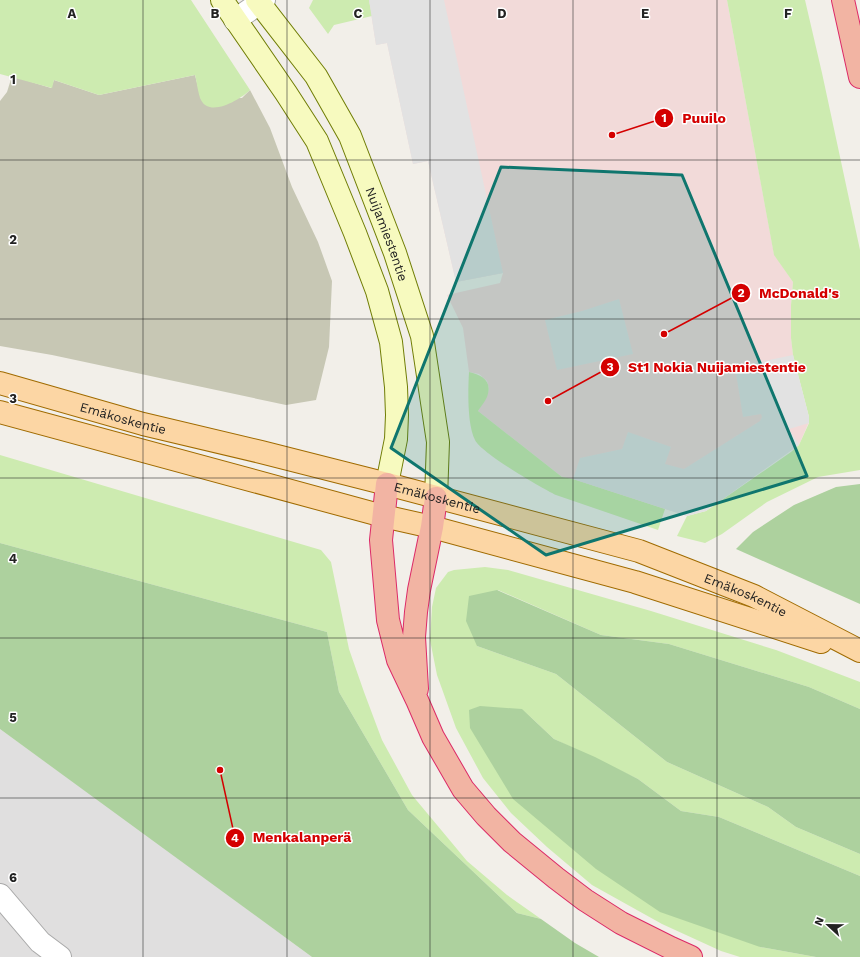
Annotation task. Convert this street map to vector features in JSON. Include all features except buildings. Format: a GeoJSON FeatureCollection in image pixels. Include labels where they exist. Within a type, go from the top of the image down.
{"type":"FeatureCollection","features":[{"type":"Feature","properties":{"kind":"highway"},"geometry":{"type":"LineString","coordinates":[[843,0],[860,77]]}},
{"type":"Feature","properties":{"kind":"highway"},"geometry":{"type":"LineString","coordinates":[[387,484],[382,516],[381,540],[388,620],[398,660],[433,737],[463,789],[486,816],[512,842],[585,900],[615,919],[691,957]]}},
{"type":"Feature","properties":{"kind":"highway"},"geometry":{"type":"LineString","coordinates":[[417,700],[414,637],[416,612],[436,498]]}},
{"type":"Feature","properties":{"kind":"main road"},"geometry":{"type":"LineString","coordinates":[[222,0],[317,141],[355,232],[377,291],[391,342],[396,387],[396,439],[387,484]]}},
{"type":"Feature","properties":{"kind":"main road","name":"Nuijamiestentie"},"geometry":{"type":"LineString","coordinates":[[260,1],[316,76],[350,136],[395,253],[422,336],[438,442],[436,498]]}},
{"type":"Feature","properties":{"kind":"main road","name":"Emäkoskentie"},"geometry":{"type":"LineString","coordinates":[[0,383],[143,424],[387,484],[638,551],[754,596],[860,651]]}},
{"type":"Feature","properties":{"kind":"main road","name":"Emäkoskentie"},"geometry":{"type":"LineString","coordinates":[[0,412],[382,516],[432,527],[634,582],[860,655]]}},
{"type":"Feature","properties":{"kind":"street"},"geometry":{"type":"LineString","coordinates":[[235,20],[260,1]]}},
{"type":"Feature","properties":{"kind":"street"},"geometry":{"type":"LineString","coordinates":[[0,895],[40,942],[60,957]]}},
{"type":"Feature","properties":{"kind":"highlighted area"},"geometry":{"type":"Polygon","coordinates":[[[501,167],[682,175],[807,476],[546,555],[391,448],[501,167]]]}},
{"type":"Feature","properties":{"kind":"shaded area"},"geometry":{"type":"Polygon","coordinates":[[[369,0],[727,0],[774,254],[793,282],[791,338],[793,355],[809,422],[799,445],[687,516],[573,479],[562,477],[478,411],[487,396],[489,389],[487,381],[479,374],[469,372],[463,328],[447,295],[500,283],[503,273],[456,282],[428,161],[413,164],[387,43],[376,45],[369,0]]]}},
{"type":"Feature","properties":{"kind":"shaded area"},"geometry":{"type":"Polygon","coordinates":[[[369,0],[444,0],[503,273],[456,282],[428,161],[413,164],[387,43],[376,45],[369,0]]]}},
{"type":"Feature","properties":{"kind":"shaded area"},"geometry":{"type":"Polygon","coordinates":[[[195,75],[201,99],[242,98],[250,90],[270,128],[292,187],[318,242],[332,281],[329,347],[316,400],[286,405],[52,355],[0,346],[0,101],[7,92],[12,76],[51,88],[54,80],[99,95],[195,75]]]}},
{"type":"Feature","properties":{"kind":"shaded area"},"geometry":{"type":"Polygon","coordinates":[[[619,299],[633,354],[557,370],[545,320],[582,311],[619,299]]]}},
{"type":"Feature","properties":{"kind":"shaded area"},"geometry":{"type":"Polygon","coordinates":[[[793,355],[809,417],[809,423],[789,429],[799,445],[706,511],[687,516],[573,479],[580,458],[622,449],[628,432],[671,447],[665,464],[684,469],[760,421],[762,417],[761,414],[743,417],[735,367],[793,355]]]}},
{"type":"Feature","properties":{"kind":"shaded area"},"geometry":{"type":"Polygon","coordinates":[[[0,729],[148,836],[312,957],[0,957],[0,729]]]}},
{"type":"Feature","properties":{"kind":"green space"},"geometry":{"type":"Polygon","coordinates":[[[0,0],[191,0],[250,90],[233,102],[218,107],[211,107],[205,105],[201,100],[195,75],[99,95],[54,80],[52,88],[0,74],[0,0]]]}},
{"type":"Feature","properties":{"kind":"green space"},"geometry":{"type":"Polygon","coordinates":[[[313,0],[369,0],[372,16],[334,25],[328,34],[309,8],[313,0]]]}},
{"type":"Feature","properties":{"kind":"green space"},"geometry":{"type":"Polygon","coordinates":[[[727,0],[805,0],[860,250],[860,470],[818,477],[767,502],[722,534],[705,543],[677,536],[687,516],[706,511],[791,452],[799,445],[809,423],[809,417],[793,355],[791,338],[793,282],[774,255],[727,0]]]}},
{"type":"Feature","properties":{"kind":"green space"},"geometry":{"type":"Polygon","coordinates":[[[469,372],[482,377],[489,387],[487,397],[478,411],[562,477],[573,479],[665,509],[658,530],[556,495],[537,485],[488,453],[475,440],[472,433],[468,388],[469,372]]]}},
{"type":"Feature","properties":{"kind":"green space"},"geometry":{"type":"Polygon","coordinates":[[[0,455],[321,550],[331,562],[349,649],[364,692],[382,740],[412,795],[467,861],[507,895],[541,919],[517,913],[408,810],[339,692],[327,632],[0,543],[0,455]]]}},
{"type":"Feature","properties":{"kind":"green space"},"geometry":{"type":"Polygon","coordinates":[[[860,484],[860,604],[736,549],[753,532],[794,505],[836,487],[860,484]]]}},
{"type":"Feature","properties":{"kind":"green space"},"geometry":{"type":"Polygon","coordinates":[[[0,543],[327,632],[339,692],[408,810],[517,913],[541,919],[575,943],[599,957],[312,957],[0,729],[0,543]]]}},
{"type":"Feature","properties":{"kind":"green space"},"geometry":{"type":"Polygon","coordinates":[[[485,567],[508,570],[651,611],[776,650],[860,682],[860,709],[809,687],[669,644],[601,635],[498,590],[477,646],[556,674],[667,762],[768,807],[796,827],[860,854],[860,876],[719,817],[681,811],[638,779],[554,739],[522,709],[760,947],[816,957],[740,957],[721,951],[662,924],[592,885],[547,847],[511,813],[483,778],[456,728],[437,675],[430,640],[432,607],[436,588],[448,572],[485,567]]]}},
{"type":"Feature","properties":{"kind":"green space"},"geometry":{"type":"Polygon","coordinates":[[[497,590],[601,635],[669,644],[809,687],[860,709],[860,854],[796,827],[768,807],[667,762],[556,674],[477,646],[466,621],[469,596],[497,590]]]}},
{"type":"Feature","properties":{"kind":"green space"},"geometry":{"type":"Polygon","coordinates":[[[480,706],[522,709],[554,739],[595,757],[638,779],[681,811],[719,817],[860,876],[860,957],[816,957],[760,947],[660,912],[596,869],[513,799],[470,728],[469,710],[480,706]]]}},
{"type":"Feature","properties":{"kind":"place","name":"Puuilo"},"geometry":{"type":"Point","coordinates":[612,135]}},
{"type":"Feature","properties":{"kind":"place","name":"McDonald's"},"geometry":{"type":"Point","coordinates":[664,334]}},
{"type":"Feature","properties":{"kind":"place","name":"St1 Nokia Nuijamiestentie"},"geometry":{"type":"Point","coordinates":[548,401]}},
{"type":"Feature","properties":{"kind":"place","name":"Menkalanperä"},"geometry":{"type":"Point","coordinates":[220,770]}}]}
